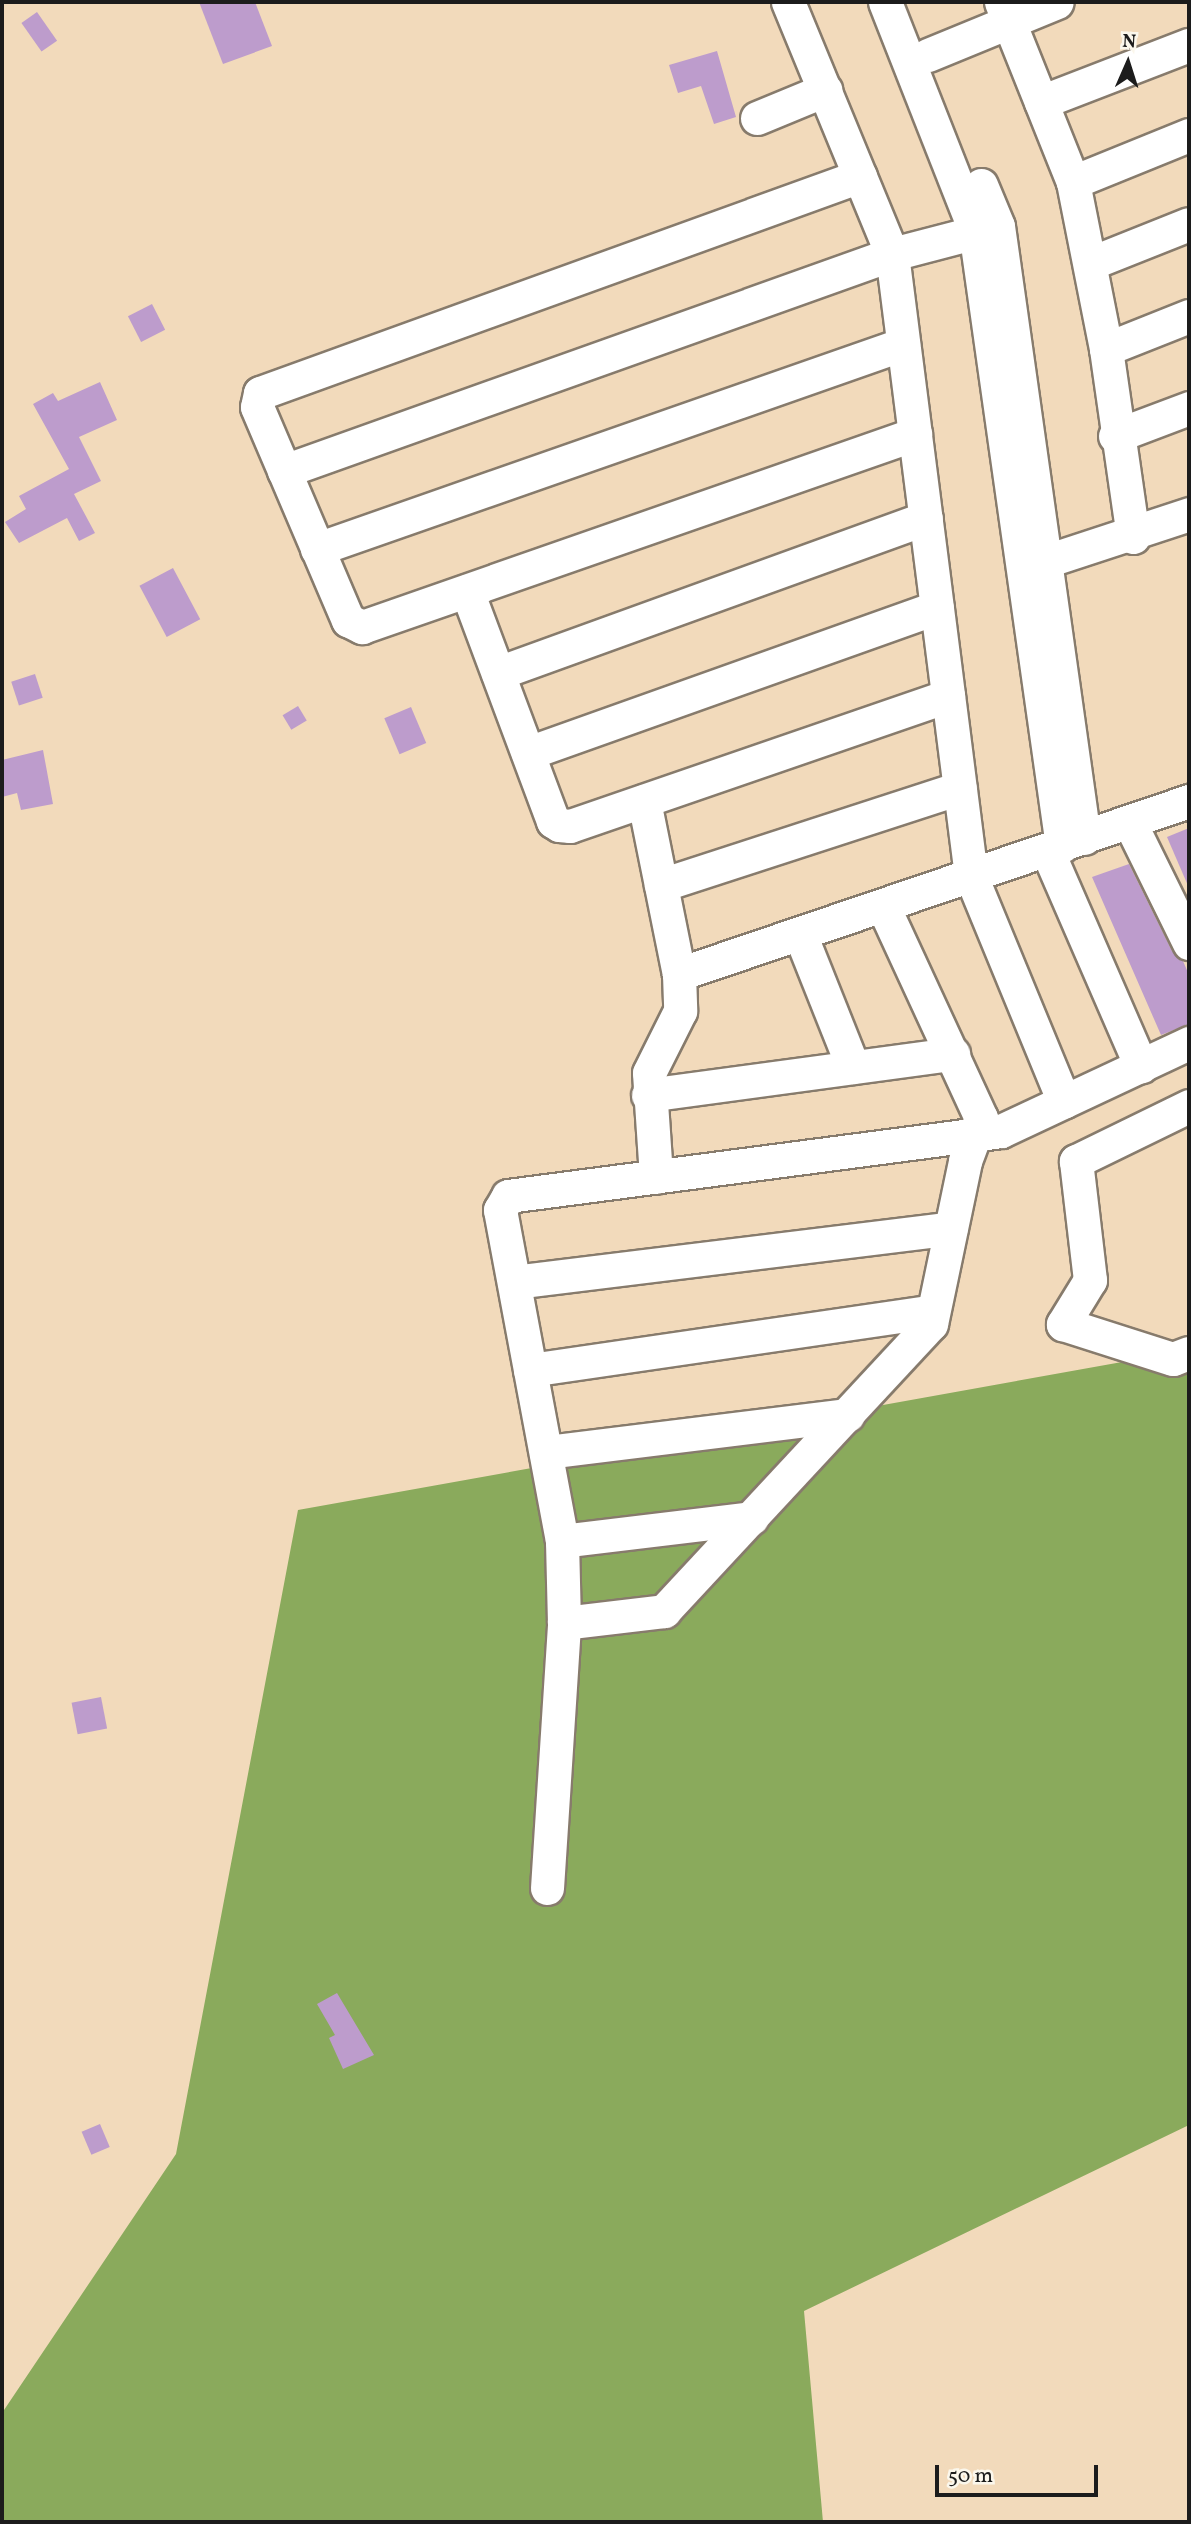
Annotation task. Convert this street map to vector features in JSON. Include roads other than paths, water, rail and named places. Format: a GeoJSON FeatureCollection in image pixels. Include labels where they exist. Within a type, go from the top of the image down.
{"type":"FeatureCollection","features":[{"type":"Feature","properties":{"kind":"street"},"geometry":{"type":"LineString","coordinates":[[788,2],[892,254],[971,876],[1064,1102]]}},
{"type":"Feature","properties":{"kind":"street"},"geometry":{"type":"LineString","coordinates":[[885,2],[987,228]]}},
{"type":"Feature","properties":{"kind":"street"},"geometry":{"type":"LineString","coordinates":[[906,2],[928,55],[987,228],[1034,566],[1064,845],[1141,1066]]}},
{"type":"Feature","properties":{"kind":"street"},"geometry":{"type":"LineString","coordinates":[[928,55],[1005,11],[1057,2]]}},
{"type":"Feature","properties":{"kind":"street"},"geometry":{"type":"LineString","coordinates":[[1005,11],[1073,182],[1106,349],[1115,436],[1133,537]]}},
{"type":"Feature","properties":{"kind":"street"},"geometry":{"type":"LineString","coordinates":[[1041,102],[1189,45]]}},
{"type":"Feature","properties":{"kind":"street"},"geometry":{"type":"LineString","coordinates":[[757,118],[825,90]]}},
{"type":"Feature","properties":{"kind":"street"},"geometry":{"type":"LineString","coordinates":[[1073,182],[1189,135]]}},
{"type":"Feature","properties":{"kind":"street"},"geometry":{"type":"LineString","coordinates":[[860,176],[260,393],[257,407],[317,549],[354,625],[362,627],[915,434]]}},
{"type":"Feature","properties":{"kind":"street"},"geometry":{"type":"LineString","coordinates":[[1091,263],[1189,224]]}},
{"type":"Feature","properties":{"kind":"street"},"geometry":{"type":"LineString","coordinates":[[284,471],[892,254],[987,228]]}},
{"type":"Feature","properties":{"kind":"street"},"geometry":{"type":"LineString","coordinates":[[1106,349],[1189,316]]}},
{"type":"Feature","properties":{"kind":"street"},"geometry":{"type":"LineString","coordinates":[[317,549],[903,344]]}},
{"type":"Feature","properties":{"kind":"street"},"geometry":{"type":"LineString","coordinates":[[1115,436],[1189,408]]}},
{"type":"Feature","properties":{"kind":"street"},"geometry":{"type":"LineString","coordinates":[[1034,566],[1133,537],[1189,514]]}},
{"type":"Feature","properties":{"kind":"street"},"geometry":{"type":"LineString","coordinates":[[498,673],[926,518]]}},
{"type":"Feature","properties":{"kind":"street"},"geometry":{"type":"LineString","coordinates":[[467,591],[553,821],[559,825],[570,826],[948,696]]}},
{"type":"Feature","properties":{"kind":"street"},"geometry":{"type":"LineString","coordinates":[[528,753],[937,607]]}},
{"type":"Feature","properties":{"kind":"street"},"geometry":{"type":"LineString","coordinates":[[661,885],[960,788]]}},
{"type":"Feature","properties":{"kind":"street"},"geometry":{"type":"LineString","coordinates":[[644,801],[679,974],[680,1011],[649,1073],[648,1095],[656,1177]]}},
{"type":"Feature","properties":{"kind":"street"},"geometry":{"type":"LineString","coordinates":[[679,974],[1189,801]]}},
{"type":"Feature","properties":{"kind":"street"},"geometry":{"type":"LineString","coordinates":[[1130,823],[1189,943]]}},
{"type":"Feature","properties":{"kind":"street"},"geometry":{"type":"LineString","coordinates":[[564,1623],[664,1611],[931,1324],[951,1228],[974,1135],[981,1118],[883,906]]}},
{"type":"Feature","properties":{"kind":"street"},"geometry":{"type":"LineString","coordinates":[[800,934],[853,1068]]}},
{"type":"Feature","properties":{"kind":"street"},"geometry":{"type":"LineString","coordinates":[[547,1888],[564,1623],[562,1541],[500,1210],[508,1196],[1001,1131],[1189,1043]]}},
{"type":"Feature","properties":{"kind":"street"},"geometry":{"type":"LineString","coordinates":[[648,1095],[953,1054]]}},
{"type":"Feature","properties":{"kind":"street"},"geometry":{"type":"LineString","coordinates":[[1189,1106],[1076,1161],[1090,1280],[1063,1324],[1173,1359],[1189,1353]]}},
{"type":"Feature","properties":{"kind":"street"},"geometry":{"type":"LineString","coordinates":[[514,1282],[951,1228]]}},
{"type":"Feature","properties":{"kind":"street"},"geometry":{"type":"LineString","coordinates":[[530,1370],[933,1311]]}},
{"type":"Feature","properties":{"kind":"street"},"geometry":{"type":"LineString","coordinates":[[545,1452],[848,1415]]}},
{"type":"Feature","properties":{"kind":"street"},"geometry":{"type":"LineString","coordinates":[[562,1541],[752,1518]]}}]}
